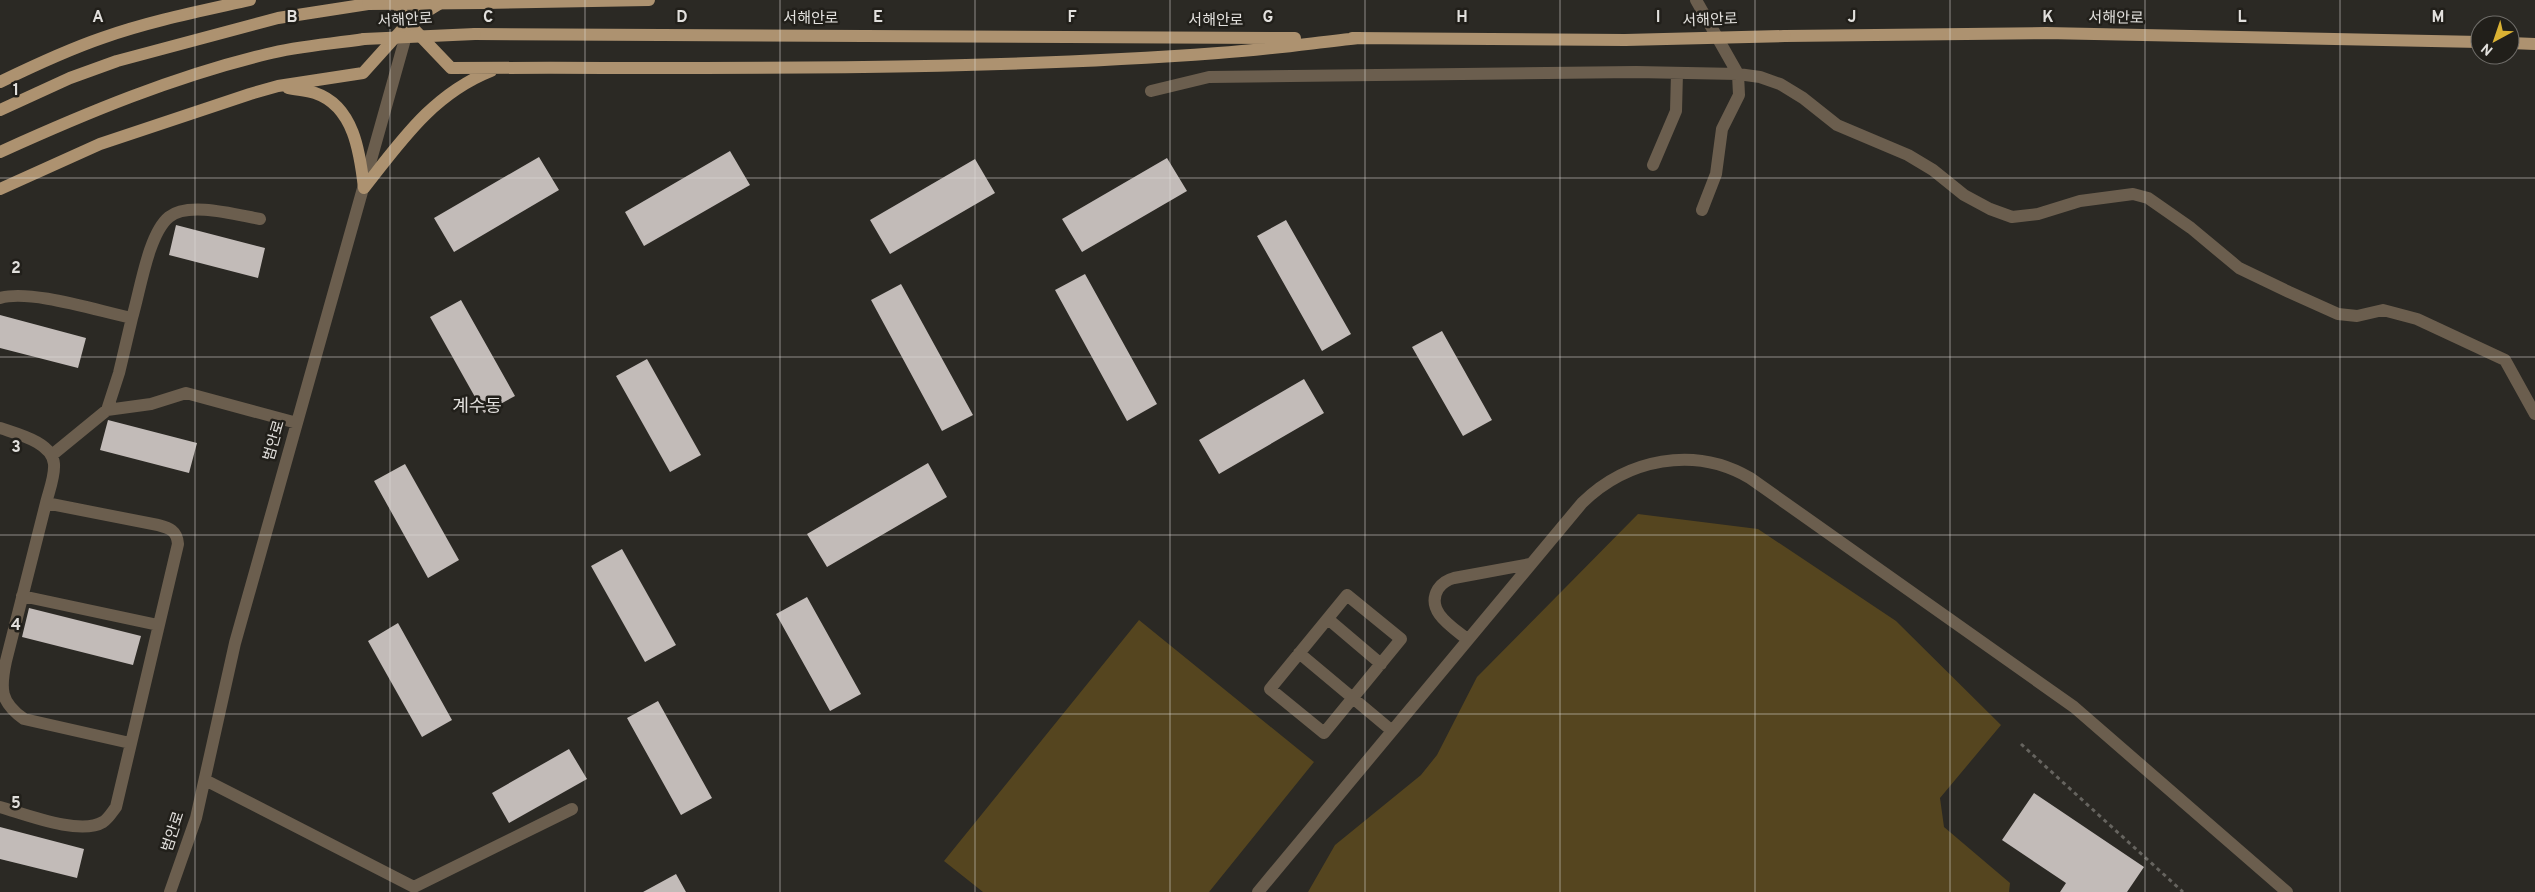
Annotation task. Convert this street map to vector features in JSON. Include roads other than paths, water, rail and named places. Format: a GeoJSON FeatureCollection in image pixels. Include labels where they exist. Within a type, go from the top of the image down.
{"type":"FeatureCollection","features":[{"type":"Feature","properties":{"kind":"main road"},"geometry":{"type":"LineString","coordinates":[[0,82],[37,64],[102,38],[169,19],[250,0]]}},
{"type":"Feature","properties":{"kind":"main road"},"geometry":{"type":"LineString","coordinates":[[395,0],[408,23],[451,68],[642,70],[1015,64],[1219,53],[1359,38]]}},
{"type":"Feature","properties":{"kind":"main road"},"geometry":{"type":"LineString","coordinates":[[0,189],[100,144],[278,86],[363,73],[408,23],[446,0]]}},
{"type":"Feature","properties":{"kind":"main road","name":"서해안로"},"geometry":{"type":"LineString","coordinates":[[0,110],[70,78],[117,61],[278,18],[368,4],[649,0]]}},
{"type":"Feature","properties":{"kind":"main road","name":"서해안로"},"geometry":{"type":"LineString","coordinates":[[0,152],[79,117],[225,65],[269,53],[364,39],[475,34],[1625,40],[1784,36],[2046,34],[2470,42]]}},
{"type":"Feature","properties":{"kind":"main road"},"geometry":{"type":"LineString","coordinates":[[2520,43],[2535,44]]}},
{"type":"Feature","properties":{"kind":"main road"},"geometry":{"type":"LineString","coordinates":[[364,188],[420,118],[440,99],[470,79],[498,68]]}},
{"type":"Feature","properties":{"kind":"main road"},"geometry":{"type":"LineString","coordinates":[[278,86],[315,93],[334,103],[345,116],[353,134],[361,161],[364,188]]}},
{"type":"Feature","properties":{"kind":"street","name":"범안로"},"geometry":{"type":"LineString","coordinates":[[170,892],[196,818],[235,643],[416,0]]}},
{"type":"Feature","properties":{"kind":"street"},"geometry":{"type":"LineString","coordinates":[[1696,0],[1738,74],[1739,95],[1722,129],[1716,174],[1702,210]]}},
{"type":"Feature","properties":{"kind":"street"},"geometry":{"type":"LineString","coordinates":[[1653,165],[1676,112],[1677,73]]}},
{"type":"Feature","properties":{"kind":"street"},"geometry":{"type":"LineString","coordinates":[[1152,90],[1209,77],[1677,73],[1738,74],[1760,77],[1780,84],[1803,98],[1836,125],[1908,155],[1933,170],[1964,195],[1990,210],[2012,217],[2038,214],[2080,201],[2134,194],[2148,198],[2191,228],[2239,268],[2289,292],[2338,314],[2357,316],[2384,310],[2417,319],[2505,360],[2535,414]]}},
{"type":"Feature","properties":{"kind":"street"},"geometry":{"type":"LineString","coordinates":[[107,410],[119,373],[152,246],[159,230],[169,217],[184,211],[209,210],[260,218]]}},
{"type":"Feature","properties":{"kind":"street"},"geometry":{"type":"LineString","coordinates":[[0,298],[12,294],[46,299],[132,318]]}},
{"type":"Feature","properties":{"kind":"street"},"geometry":{"type":"LineString","coordinates":[[52,455],[107,410],[151,404],[186,393],[298,423]]}},
{"type":"Feature","properties":{"kind":"street"},"geometry":{"type":"LineString","coordinates":[[0,428],[39,444],[52,455],[54,466],[1,684],[2,695],[11,710],[24,719],[130,743]]}},
{"type":"Feature","properties":{"kind":"street"},"geometry":{"type":"LineString","coordinates":[[1258,892],[1582,503],[1608,480],[1624,472],[1640,466],[1671,460],[1703,462],[1737,470],[2063,698],[2113,739],[2287,892]]}},
{"type":"Feature","properties":{"kind":"street"},"geometry":{"type":"LineString","coordinates":[[0,807],[66,825],[92,826],[103,822],[116,807],[178,544],[177,536],[171,529],[46,503]]}},
{"type":"Feature","properties":{"kind":"street"},"geometry":{"type":"LineString","coordinates":[[1466,640],[1437,612],[1434,604],[1435,595],[1440,586],[1446,580],[1454,578],[1530,564]]}},
{"type":"Feature","properties":{"kind":"street"},"geometry":{"type":"LineString","coordinates":[[1347,595],[1401,639],[1324,733],[1270,689],[1328,619],[1347,595]]}},
{"type":"Feature","properties":{"kind":"street"},"geometry":{"type":"LineString","coordinates":[[22,596],[158,625]]}},
{"type":"Feature","properties":{"kind":"street"},"geometry":{"type":"LineString","coordinates":[[1328,619],[1381,664]]}},
{"type":"Feature","properties":{"kind":"street"},"geometry":{"type":"LineString","coordinates":[[1299,654],[1391,730]]}},
{"type":"Feature","properties":{"kind":"street"},"geometry":{"type":"LineString","coordinates":[[205,780],[414,887],[572,809]]}},
{"type":"Feature","properties":{"kind":"district","name":"계수동"},"geometry":{"type":"Point","coordinates":[477,407]}}]}
